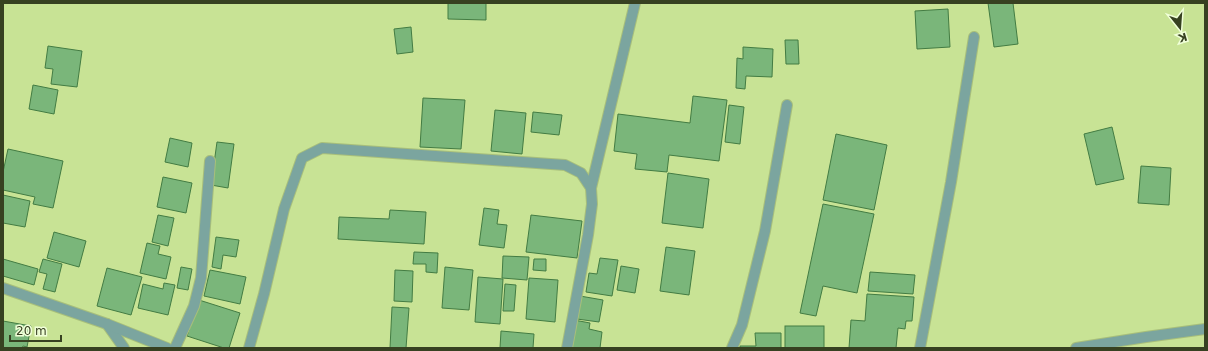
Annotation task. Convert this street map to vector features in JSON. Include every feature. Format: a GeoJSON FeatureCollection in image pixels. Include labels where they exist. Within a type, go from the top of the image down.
{"type":"FeatureCollection","features":[{"type":"Feature","properties":{"kind":"street"},"geometry":{"type":"LineString","coordinates":[[567,348],[588,235],[592,204],[591,188],[636,3]]}},
{"type":"Feature","properties":{"kind":"street"},"geometry":{"type":"LineString","coordinates":[[920,348],[951,182],[974,37]]}},
{"type":"Feature","properties":{"kind":"street"},"geometry":{"type":"LineString","coordinates":[[732,348],[742,325],[765,231],[787,105]]}},
{"type":"Feature","properties":{"kind":"street"},"geometry":{"type":"LineString","coordinates":[[249,348],[264,294],[284,209],[302,158],[322,148],[565,165],[581,173],[591,188]]}},
{"type":"Feature","properties":{"kind":"street"},"geometry":{"type":"LineString","coordinates":[[175,348],[194,306],[201,278],[210,160]]}},
{"type":"Feature","properties":{"kind":"street"},"geometry":{"type":"LineString","coordinates":[[3,288],[107,324],[167,348]]}},
{"type":"Feature","properties":{"kind":"street"},"geometry":{"type":"LineString","coordinates":[[107,324],[124,348]]}},
{"type":"Feature","properties":{"kind":"street"},"geometry":{"type":"LineString","coordinates":[[1076,348],[1146,337],[1205,330]]}},
{"type":"Feature","properties":{"kind":"building"},"geometry":{"type":"Polygon","coordinates":[[[448,3],[486,3],[486,20],[448,19],[448,3]]]}},
{"type":"Feature","properties":{"kind":"building"},"geometry":{"type":"Polygon","coordinates":[[[988,3],[1013,3],[1018,44],[994,47],[988,3]]]}},
{"type":"Feature","properties":{"kind":"building"},"geometry":{"type":"Polygon","coordinates":[[[948,9],[950,47],[917,49],[915,11],[948,9]]]}},
{"type":"Feature","properties":{"kind":"building"},"geometry":{"type":"Polygon","coordinates":[[[411,27],[413,52],[397,54],[394,29],[411,27]]]}},
{"type":"Feature","properties":{"kind":"building"},"geometry":{"type":"Polygon","coordinates":[[[785,40],[798,40],[799,64],[786,64],[785,40]]]}},
{"type":"Feature","properties":{"kind":"building"},"geometry":{"type":"Polygon","coordinates":[[[48,46],[82,51],[77,87],[51,84],[53,69],[45,68],[48,46]]]}},
{"type":"Feature","properties":{"kind":"building"},"geometry":{"type":"Polygon","coordinates":[[[743,47],[773,49],[772,77],[746,76],[745,89],[736,88],[737,58],[743,59],[743,47]]]}},
{"type":"Feature","properties":{"kind":"building"},"geometry":{"type":"Polygon","coordinates":[[[33,85],[58,90],[54,114],[29,109],[33,85]]]}},
{"type":"Feature","properties":{"kind":"building"},"geometry":{"type":"Polygon","coordinates":[[[693,96],[727,100],[719,161],[669,155],[667,172],[635,169],[637,154],[614,151],[618,114],[690,123],[693,96]]]}},
{"type":"Feature","properties":{"kind":"building"},"geometry":{"type":"Polygon","coordinates":[[[423,98],[465,100],[461,149],[420,147],[423,98]]]}},
{"type":"Feature","properties":{"kind":"building"},"geometry":{"type":"Polygon","coordinates":[[[729,105],[744,107],[740,144],[725,142],[729,105]]]}},
{"type":"Feature","properties":{"kind":"building"},"geometry":{"type":"Polygon","coordinates":[[[495,110],[526,113],[522,154],[491,151],[495,110]]]}},
{"type":"Feature","properties":{"kind":"building"},"geometry":{"type":"Polygon","coordinates":[[[533,112],[562,115],[559,135],[531,132],[533,112]]]}},
{"type":"Feature","properties":{"kind":"building"},"geometry":{"type":"Polygon","coordinates":[[[1112,127],[1124,179],[1096,185],[1084,134],[1112,127]]]}},
{"type":"Feature","properties":{"kind":"building"},"geometry":{"type":"Polygon","coordinates":[[[836,134],[887,145],[874,210],[823,200],[836,134]]]}},
{"type":"Feature","properties":{"kind":"building"},"geometry":{"type":"Polygon","coordinates":[[[170,138],[192,143],[188,167],[165,162],[170,138]]]}},
{"type":"Feature","properties":{"kind":"building"},"geometry":{"type":"Polygon","coordinates":[[[217,142],[234,144],[228,188],[211,185],[217,142]]]}},
{"type":"Feature","properties":{"kind":"building"},"geometry":{"type":"Polygon","coordinates":[[[8,149],[63,161],[53,208],[33,204],[35,197],[3,190],[3,172],[8,149]]]}},
{"type":"Feature","properties":{"kind":"building"},"geometry":{"type":"Polygon","coordinates":[[[1141,166],[1171,168],[1169,205],[1138,203],[1141,166]]]}},
{"type":"Feature","properties":{"kind":"building"},"geometry":{"type":"Polygon","coordinates":[[[668,173],[709,179],[703,228],[662,223],[668,173]]]}},
{"type":"Feature","properties":{"kind":"building"},"geometry":{"type":"Polygon","coordinates":[[[163,177],[192,183],[186,213],[157,207],[163,177]]]}},
{"type":"Feature","properties":{"kind":"building"},"geometry":{"type":"Polygon","coordinates":[[[3,195],[30,201],[25,227],[3,223],[3,195]]]}},
{"type":"Feature","properties":{"kind":"building"},"geometry":{"type":"Polygon","coordinates":[[[823,204],[874,214],[857,293],[823,286],[816,316],[800,313],[823,204]]]}},
{"type":"Feature","properties":{"kind":"building"},"geometry":{"type":"Polygon","coordinates":[[[484,208],[499,210],[497,224],[507,225],[504,248],[479,245],[484,208]]]}},
{"type":"Feature","properties":{"kind":"building"},"geometry":{"type":"Polygon","coordinates":[[[390,210],[426,212],[424,244],[338,239],[339,217],[389,219],[390,210]]]}},
{"type":"Feature","properties":{"kind":"building"},"geometry":{"type":"Polygon","coordinates":[[[158,215],[174,218],[168,246],[152,242],[158,215]]]}},
{"type":"Feature","properties":{"kind":"building"},"geometry":{"type":"Polygon","coordinates":[[[531,215],[582,221],[577,258],[526,252],[531,215]]]}},
{"type":"Feature","properties":{"kind":"building"},"geometry":{"type":"Polygon","coordinates":[[[54,232],[86,241],[79,267],[47,258],[54,232]]]}},
{"type":"Feature","properties":{"kind":"building"},"geometry":{"type":"Polygon","coordinates":[[[216,237],[239,240],[236,257],[223,255],[221,269],[212,267],[216,237]]]}},
{"type":"Feature","properties":{"kind":"building"},"geometry":{"type":"Polygon","coordinates":[[[147,243],[160,246],[158,254],[171,257],[166,279],[140,273],[147,243]]]}},
{"type":"Feature","properties":{"kind":"building"},"geometry":{"type":"Polygon","coordinates":[[[666,247],[695,251],[689,295],[660,291],[666,247]]]}},
{"type":"Feature","properties":{"kind":"building"},"geometry":{"type":"Polygon","coordinates":[[[414,252],[438,253],[437,273],[426,272],[426,264],[413,264],[414,252]]]}},
{"type":"Feature","properties":{"kind":"building"},"geometry":{"type":"Polygon","coordinates":[[[503,256],[529,257],[527,280],[502,278],[503,256]]]}},
{"type":"Feature","properties":{"kind":"building"},"geometry":{"type":"Polygon","coordinates":[[[600,258],[618,260],[612,296],[586,292],[589,273],[597,274],[600,258]]]}},
{"type":"Feature","properties":{"kind":"building"},"geometry":{"type":"Polygon","coordinates":[[[3,259],[38,269],[34,285],[3,276],[3,259]]]}},
{"type":"Feature","properties":{"kind":"building"},"geometry":{"type":"Polygon","coordinates":[[[43,259],[62,264],[55,292],[43,289],[47,274],[39,272],[43,259]]]}},
{"type":"Feature","properties":{"kind":"building"},"geometry":{"type":"Polygon","coordinates":[[[534,259],[546,259],[546,271],[533,270],[534,259]]]}},
{"type":"Feature","properties":{"kind":"building"},"geometry":{"type":"Polygon","coordinates":[[[621,266],[639,269],[635,293],[617,290],[621,266]]]}},
{"type":"Feature","properties":{"kind":"building"},"geometry":{"type":"Polygon","coordinates":[[[181,267],[192,269],[188,290],[177,288],[181,267]]]}},
{"type":"Feature","properties":{"kind":"building"},"geometry":{"type":"Polygon","coordinates":[[[445,267],[473,270],[469,310],[442,308],[445,267]]]}},
{"type":"Feature","properties":{"kind":"building"},"geometry":{"type":"Polygon","coordinates":[[[107,268],[142,277],[131,315],[97,306],[107,268]]]}},
{"type":"Feature","properties":{"kind":"building"},"geometry":{"type":"Polygon","coordinates":[[[210,270],[246,277],[240,304],[204,296],[210,270]]]}},
{"type":"Feature","properties":{"kind":"building"},"geometry":{"type":"Polygon","coordinates":[[[395,270],[413,271],[412,302],[394,301],[395,270]]]}},
{"type":"Feature","properties":{"kind":"building"},"geometry":{"type":"Polygon","coordinates":[[[870,272],[915,275],[913,294],[868,291],[870,272]]]}},
{"type":"Feature","properties":{"kind":"building"},"geometry":{"type":"Polygon","coordinates":[[[478,277],[503,279],[500,324],[475,322],[478,277]]]}},
{"type":"Feature","properties":{"kind":"building"},"geometry":{"type":"Polygon","coordinates":[[[529,278],[558,280],[555,322],[526,319],[529,278]]]}},
{"type":"Feature","properties":{"kind":"building"},"geometry":{"type":"Polygon","coordinates":[[[164,283],[175,285],[168,315],[138,308],[143,284],[163,289],[164,283]]]}},
{"type":"Feature","properties":{"kind":"building"},"geometry":{"type":"Polygon","coordinates":[[[505,284],[516,285],[514,311],[503,311],[505,284]]]}},
{"type":"Feature","properties":{"kind":"building"},"geometry":{"type":"Polygon","coordinates":[[[867,294],[914,297],[912,321],[906,321],[905,329],[898,328],[896,348],[849,348],[851,320],[865,321],[867,294]]]}},
{"type":"Feature","properties":{"kind":"building"},"geometry":{"type":"Polygon","coordinates":[[[580,296],[603,300],[599,322],[577,319],[580,296]]]}},
{"type":"Feature","properties":{"kind":"building"},"geometry":{"type":"Polygon","coordinates":[[[199,300],[240,313],[229,348],[224,348],[187,336],[199,300]]]}},
{"type":"Feature","properties":{"kind":"building"},"geometry":{"type":"Polygon","coordinates":[[[392,307],[409,308],[406,348],[390,348],[392,307]]]}},
{"type":"Feature","properties":{"kind":"building"},"geometry":{"type":"Polygon","coordinates":[[[574,320],[590,323],[589,329],[602,332],[600,348],[570,348],[574,320]]]}},
{"type":"Feature","properties":{"kind":"building"},"geometry":{"type":"Polygon","coordinates":[[[3,321],[31,326],[27,347],[3,348],[3,321]]]}},
{"type":"Feature","properties":{"kind":"building"},"geometry":{"type":"Polygon","coordinates":[[[785,326],[824,326],[824,348],[785,348],[785,326]]]}},
{"type":"Feature","properties":{"kind":"building"},"geometry":{"type":"Polygon","coordinates":[[[501,331],[534,334],[533,348],[500,348],[501,331]]]}},
{"type":"Feature","properties":{"kind":"building"},"geometry":{"type":"Polygon","coordinates":[[[755,333],[781,333],[781,348],[740,348],[740,346],[756,346],[755,333]]]}}]}
